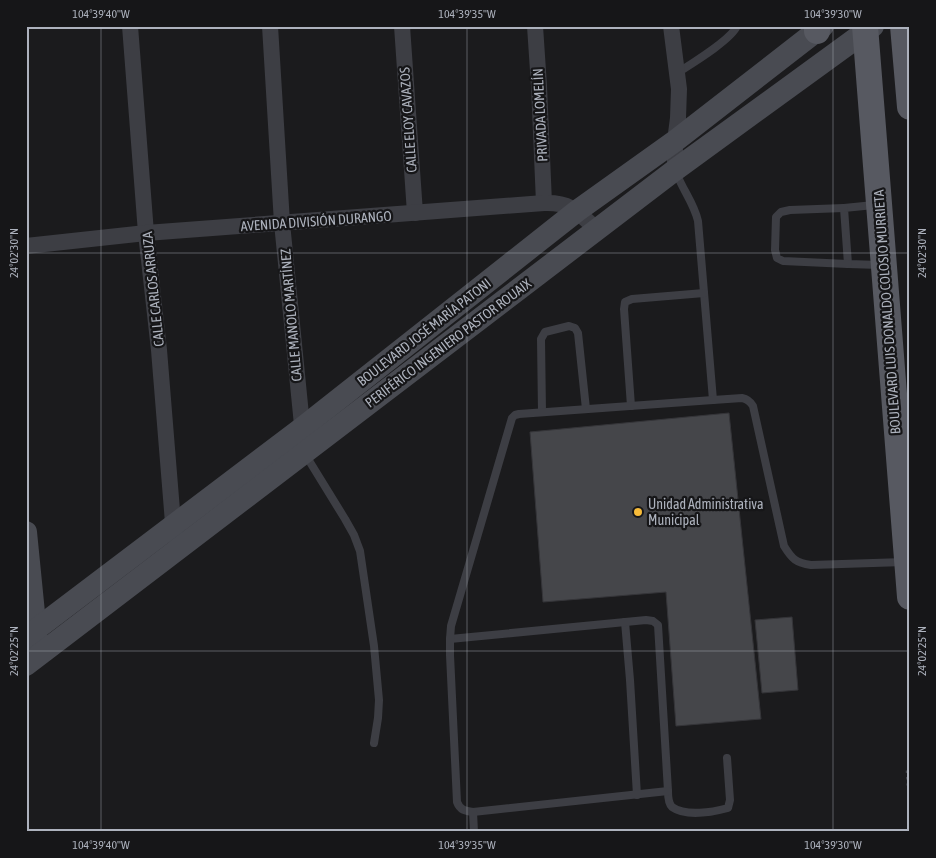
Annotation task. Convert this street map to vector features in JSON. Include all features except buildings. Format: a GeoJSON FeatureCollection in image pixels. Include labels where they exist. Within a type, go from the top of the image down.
{"type":"FeatureCollection","features":[{"type":"Feature","properties":{"kind":"main road"},"geometry":{"type":"LineString","coordinates":[[903,26],[909,77],[910,107]]}},
{"type":"Feature","properties":{"kind":"main road","name":"BOULEVARD JOSÉ MARÍA PATONI"},"geometry":{"type":"LineString","coordinates":[[31,634],[302,428],[577,211],[675,141],[819,28]]}},
{"type":"Feature","properties":{"kind":"main road","name":"PERIFÉRICO INGENIERO PASTOR ROUAIX"},"geometry":{"type":"LineString","coordinates":[[32,661],[676,170],[868,28]]}},
{"type":"Feature","properties":{"kind":"main road","name":"BOULEVARD LUIS DONALDO COLOSIO MURRIETA"},"geometry":{"type":"LineString","coordinates":[[868,28],[883,265],[909,593]]}},
{"type":"Feature","properties":{"kind":"main road"},"geometry":{"type":"LineString","coordinates":[[27,543],[32,661]]}},
{"type":"Feature","properties":{"kind":"street","name":"CALLE CARLOS ARRUZA"},"geometry":{"type":"LineString","coordinates":[[130,26],[146,234],[159,350],[176,552]]}},
{"type":"Feature","properties":{"kind":"street","name":"CALLE MANOLO MARTÍNEZ"},"geometry":{"type":"LineString","coordinates":[[270,26],[282,223],[304,454]]}},
{"type":"Feature","properties":{"kind":"street","name":"CALLE ELOY CAVAZOS"},"geometry":{"type":"LineString","coordinates":[[402,26],[415,213]]}},
{"type":"Feature","properties":{"kind":"street","name":"PRIVADA LOMELÍN"},"geometry":{"type":"LineString","coordinates":[[535,26],[544,203]]}},
{"type":"Feature","properties":{"kind":"street"},"geometry":{"type":"LineString","coordinates":[[671,26],[679,102],[675,141],[676,170]]}},
{"type":"Feature","properties":{"kind":"street","name":"AVENIDA DIVISIÓN DURANGO"},"geometry":{"type":"LineString","coordinates":[[26,246],[146,234],[544,203],[565,205],[577,211],[597,230]]}},
{"type":"Feature","properties":{"kind":"lane"},"geometry":{"type":"LineString","coordinates":[[677,73],[726,40],[735,31],[737,26]]}},
{"type":"Feature","properties":{"kind":"lane"},"geometry":{"type":"LineString","coordinates":[[676,170],[679,181],[694,207],[698,221],[713,400]]}},
{"type":"Feature","properties":{"kind":"lane"},"geometry":{"type":"LineString","coordinates":[[879,205],[781,212],[776,217],[775,250],[777,258],[783,261],[883,265]]}},
{"type":"Feature","properties":{"kind":"lane"},"geometry":{"type":"LineString","coordinates":[[844,208],[848,264]]}},
{"type":"Feature","properties":{"kind":"lane"},"geometry":{"type":"LineString","coordinates":[[631,406],[624,305],[628,300],[632,299],[704,293]]}},
{"type":"Feature","properties":{"kind":"lane"},"geometry":{"type":"LineString","coordinates":[[542,412],[540,339],[545,332],[569,326],[575,328],[578,333],[586,409]]}},
{"type":"Feature","properties":{"kind":"lane"},"geometry":{"type":"LineString","coordinates":[[668,792],[473,812],[462,810],[459,806],[450,639],[451,626],[512,418],[515,415],[746,399],[753,406],[784,546],[789,555],[802,564],[812,565],[906,562]]}},
{"type":"Feature","properties":{"kind":"lane"},"geometry":{"type":"LineString","coordinates":[[304,454],[345,519],[360,551],[374,646],[378,690],[378,718],[374,743]]}},
{"type":"Feature","properties":{"kind":"lane"},"geometry":{"type":"LineString","coordinates":[[450,639],[646,620],[653,621],[658,625],[668,792],[671,806],[685,812],[710,812],[728,808],[730,800],[727,758]]}},
{"type":"Feature","properties":{"kind":"lane"},"geometry":{"type":"LineString","coordinates":[[625,622],[637,795]]}},
{"type":"Feature","properties":{"kind":"lane"},"geometry":{"type":"LineString","coordinates":[[473,812],[474,832]]}},
{"type":"Feature","properties":{"kind":"path"},"geometry":{"type":"LineString","coordinates":[[908,767],[908,785],[910,785]]}},
{"type":"Feature","properties":{"kind":"place","name":"Unidad Administrativa Municipal"},"geometry":{"type":"Point","coordinates":[638,512]}}]}
